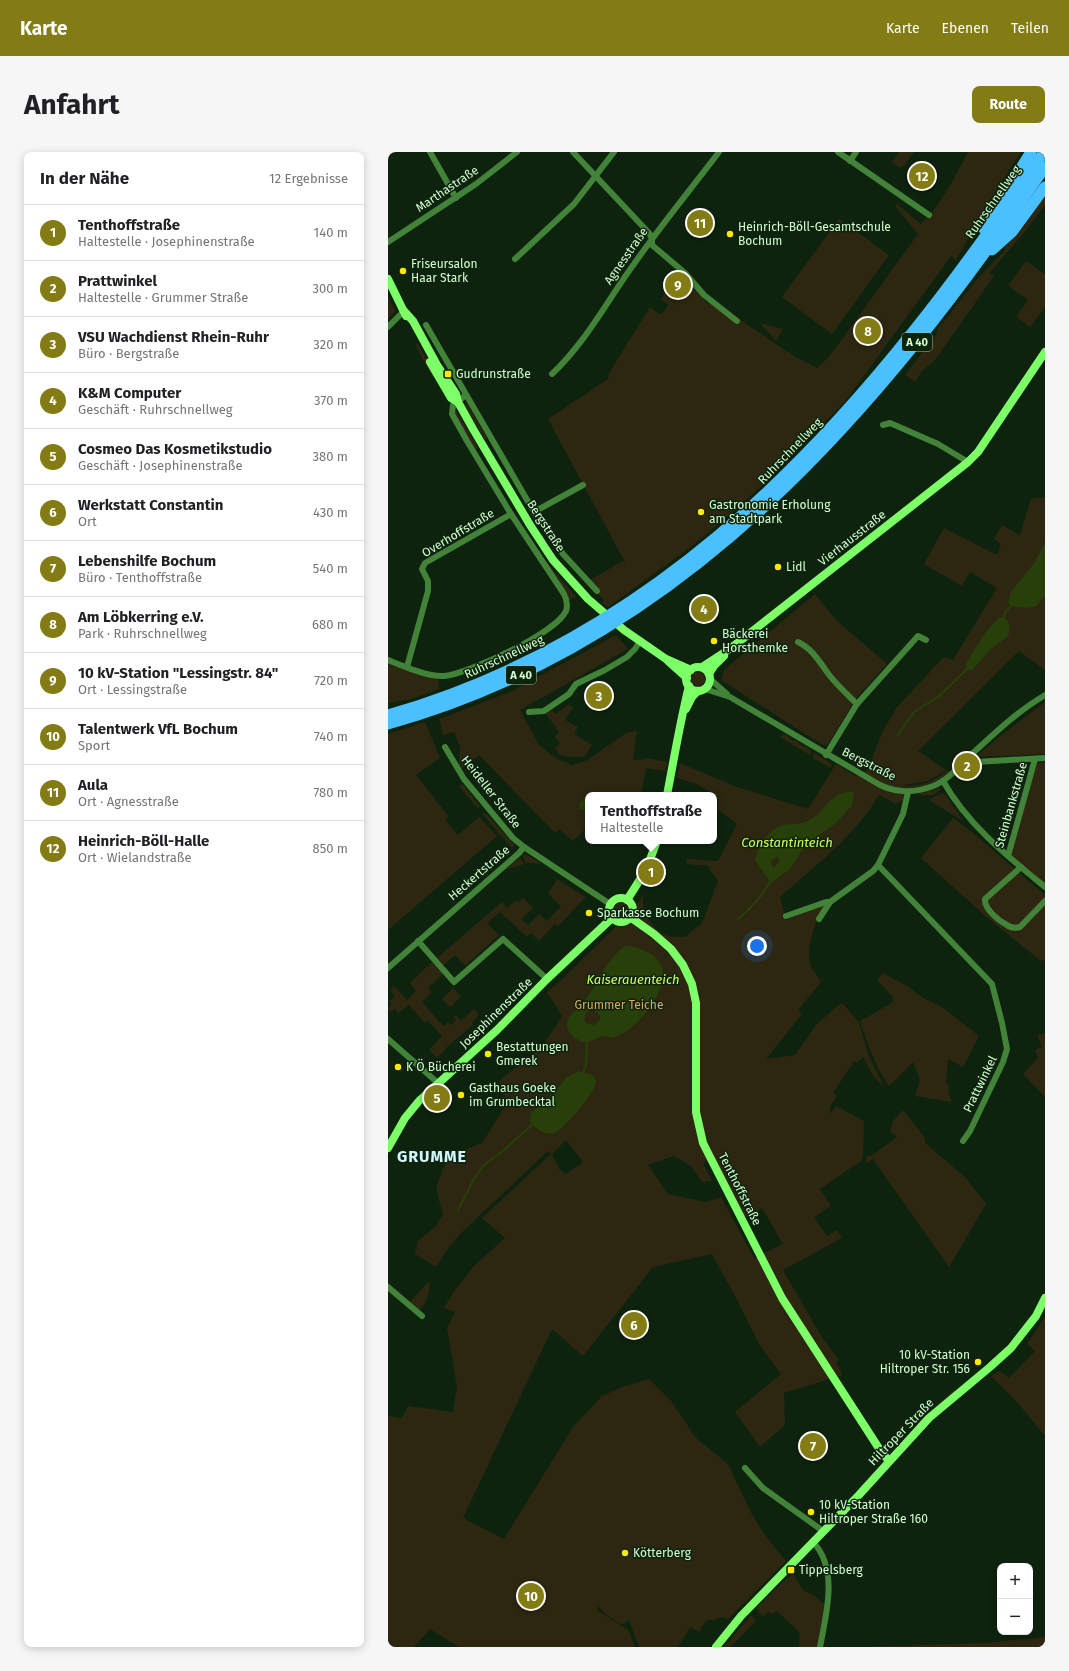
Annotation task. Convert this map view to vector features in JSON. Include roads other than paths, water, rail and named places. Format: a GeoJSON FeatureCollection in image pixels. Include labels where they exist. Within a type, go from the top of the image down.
{"type":"FeatureCollection","features":[{"type":"Feature","properties":{"kind":"highway"},"geometry":{"type":"LineString","coordinates":[[966,271],[982,231],[1030,152]]}},
{"type":"Feature","properties":{"kind":"highway","name":"Ruhrschnellweg"},"geometry":{"type":"LineString","coordinates":[[966,271],[1044,152]]}},
{"type":"Feature","properties":{"kind":"highway","name":"Ruhrschnellweg"},"geometry":{"type":"LineString","coordinates":[[388,724],[425,708],[518,677],[562,654],[619,615],[699,552],[758,502],[795,466],[870,385],[966,271],[1045,167]]}},
{"type":"Feature","properties":{"kind":"highway"},"geometry":{"type":"LineString","coordinates":[[966,271],[1012,232],[1045,186]]}},
{"type":"Feature","properties":{"kind":"highway","name":"Ruhrschnellweg"},"geometry":{"type":"LineString","coordinates":[[388,715],[425,708]]}},
{"type":"Feature","properties":{"kind":"street"},"geometry":{"type":"LineString","coordinates":[[430,152],[456,198]]}},
{"type":"Feature","properties":{"kind":"street","name":"Marthastraße"},"geometry":{"type":"LineString","coordinates":[[388,242],[456,198],[517,152]]}},
{"type":"Feature","properties":{"kind":"street"},"geometry":{"type":"LineString","coordinates":[[573,152],[652,238],[652,245],[685,273],[704,295],[737,321]]}},
{"type":"Feature","properties":{"kind":"street"},"geometry":{"type":"LineString","coordinates":[[515,259],[574,204],[614,152]]}},
{"type":"Feature","properties":{"kind":"street","name":"Agnesstraße"},"geometry":{"type":"LineString","coordinates":[[552,374],[569,358],[582,342],[619,284],[652,238],[720,152]]}},
{"type":"Feature","properties":{"kind":"street"},"geometry":{"type":"LineString","coordinates":[[838,152],[929,215]]}},
{"type":"Feature","properties":{"kind":"street"},"geometry":{"type":"LineString","coordinates":[[850,161],[856,152]]}},
{"type":"Feature","properties":{"kind":"street","name":"Bergstraße"},"geometry":{"type":"LineString","coordinates":[[388,280],[447,392],[451,398],[458,402],[530,525],[553,560],[596,607],[666,659],[691,670]]}},
{"type":"Feature","properties":{"kind":"street"},"geometry":{"type":"LineString","coordinates":[[388,327],[404,311]]}},
{"type":"Feature","properties":{"kind":"street","name":"Bergstraße"},"geometry":{"type":"LineString","coordinates":[[426,325],[534,512],[563,554],[596,591]]}},
{"type":"Feature","properties":{"kind":"street","name":"Vierhausstraße"},"geometry":{"type":"LineString","coordinates":[[702,667],[731,648],[968,462],[978,452],[1045,352]]}},
{"type":"Feature","properties":{"kind":"street"},"geometry":{"type":"LineString","coordinates":[[458,402],[466,395]]}},
{"type":"Feature","properties":{"kind":"street","name":"Bergstraße"},"geometry":{"type":"LineString","coordinates":[[407,666],[423,672],[444,676],[467,669],[501,656],[536,636],[560,618],[566,610],[567,604],[564,594],[511,514],[452,414],[453,405],[458,402]]}},
{"type":"Feature","properties":{"kind":"street"},"geometry":{"type":"LineString","coordinates":[[883,425],[890,423],[938,444],[968,462]]}},
{"type":"Feature","properties":{"kind":"street","name":"Bergstraße"},"geometry":{"type":"LineString","coordinates":[[534,512],[583,484]]}},
{"type":"Feature","properties":{"kind":"street","name":"Overhoffstraße"},"geometry":{"type":"LineString","coordinates":[[407,666],[428,591],[428,581],[422,569],[425,563],[511,514]]}},
{"type":"Feature","properties":{"kind":"street"},"geometry":{"type":"LineString","coordinates":[[826,755],[857,704],[918,636],[926,640]]}},
{"type":"Feature","properties":{"kind":"street"},"geometry":{"type":"LineString","coordinates":[[529,712],[544,710],[569,694],[576,684],[627,657],[636,649],[640,641]]}},
{"type":"Feature","properties":{"kind":"street"},"geometry":{"type":"LineString","coordinates":[[798,642],[812,651],[831,676],[857,704]]}},
{"type":"Feature","properties":{"kind":"street","name":"Vierhausstraße"},"geometry":{"type":"LineString","coordinates":[[710,676],[714,666],[731,648]]}},
{"type":"Feature","properties":{"kind":"street","name":"Bergstraße"},"geometry":{"type":"LineString","coordinates":[[666,659],[688,682],[701,690],[730,697]]}},
{"type":"Feature","properties":{"kind":"street"},"geometry":{"type":"LineString","coordinates":[[388,660],[407,666]]}},
{"type":"Feature","properties":{"kind":"street"},"geometry":{"type":"LineString","coordinates":[[668,792],[691,670],[695,667],[702,667]]}},
{"type":"Feature","properties":{"kind":"street","name":"Bergstraße"},"geometry":{"type":"LineString","coordinates":[[702,667],[730,697],[826,755],[880,785],[895,790],[908,792],[921,790],[943,781]]}},
{"type":"Feature","properties":{"kind":"street"},"geometry":{"type":"LineString","coordinates":[[683,713],[692,697],[709,684],[710,676]]}},
{"type":"Feature","properties":{"kind":"street"},"geometry":{"type":"LineString","coordinates":[[1045,695],[1019,712],[943,781],[968,817],[980,831],[1045,887]]}},
{"type":"Feature","properties":{"kind":"street","name":"Heideller Straße"},"geometry":{"type":"LineString","coordinates":[[445,747],[464,779],[513,838],[524,847]]}},
{"type":"Feature","properties":{"kind":"street"},"geometry":{"type":"LineString","coordinates":[[967,759],[975,762],[1045,758]]}},
{"type":"Feature","properties":{"kind":"street","name":"Steinbankstraße"},"geometry":{"type":"LineString","coordinates":[[1008,856],[1035,759]]}},
{"type":"Feature","properties":{"kind":"street"},"geometry":{"type":"LineString","coordinates":[[819,920],[830,902],[873,871],[878,865],[903,814],[908,792]]}},
{"type":"Feature","properties":{"kind":"street"},"geometry":{"type":"LineString","coordinates":[[627,900],[646,870],[656,844]]}},
{"type":"Feature","properties":{"kind":"street","name":"Heckertstraße"},"geometry":{"type":"LineString","coordinates":[[388,968],[524,847],[610,904]]}},
{"type":"Feature","properties":{"kind":"street","name":"Prattwinkel"},"geometry":{"type":"LineString","coordinates":[[878,865],[992,984],[1007,1049],[1003,1062],[970,1131],[963,1141]]}},
{"type":"Feature","properties":{"kind":"street"},"geometry":{"type":"LineString","coordinates":[[1021,867],[985,899],[987,909],[1007,926],[1014,928],[1020,927],[1045,901]]}},
{"type":"Feature","properties":{"kind":"street"},"geometry":{"type":"LineString","coordinates":[[618,898],[627,900],[633,908],[630,917],[621,922],[612,918],[609,912],[610,904],[618,898]]}},
{"type":"Feature","properties":{"kind":"street"},"geometry":{"type":"LineString","coordinates":[[786,916],[826,902],[830,902]]}},
{"type":"Feature","properties":{"kind":"street","name":"Tenthoffstraße"},"geometry":{"type":"LineString","coordinates":[[630,917],[654,934],[671,949],[683,965],[692,984],[696,1003],[696,1112],[700,1133],[709,1155],[782,1298],[889,1462]]}},
{"type":"Feature","properties":{"kind":"street","name":"Josephinenstraße"},"geometry":{"type":"LineString","coordinates":[[388,1148],[405,1118],[420,1101],[497,1030],[547,979],[612,918]]}},
{"type":"Feature","properties":{"kind":"street"},"geometry":{"type":"LineString","coordinates":[[418,941],[454,982],[503,939],[547,979]]}},
{"type":"Feature","properties":{"kind":"street"},"geometry":{"type":"LineString","coordinates":[[388,1039],[438,1084]]}},
{"type":"Feature","properties":{"kind":"street"},"geometry":{"type":"LineString","coordinates":[[388,1287],[422,1316]]}},
{"type":"Feature","properties":{"kind":"street","name":"Hiltroper Straße"},"geometry":{"type":"LineString","coordinates":[[716,1647],[741,1616],[858,1496],[929,1418],[1011,1348],[1036,1316],[1045,1298]]}},
{"type":"Feature","properties":{"kind":"street"},"geometry":{"type":"LineString","coordinates":[[745,1468],[763,1488],[823,1531]]}},
{"type":"Feature","properties":{"kind":"street"},"geometry":{"type":"LineString","coordinates":[[813,1542],[822,1556],[827,1573],[827,1609],[820,1647]]}},
{"type":"Feature","properties":{"kind":"water"},"geometry":{"type":"Polygon","coordinates":[[[1045,543],[1045,596],[1036,606],[1027,608],[1010,606],[1008,602],[1011,592],[1035,562],[1045,543]]]}},
{"type":"Feature","properties":{"kind":"water"},"geometry":{"type":"Polygon","coordinates":[[[999,618],[1005,619],[1009,624],[1008,636],[991,649],[972,670],[967,670],[966,664],[977,646],[989,628],[999,618]]]}},
{"type":"Feature","properties":{"kind":"water","name":"Constantinteich"},"geometry":{"type":"Polygon","coordinates":[[[854,792],[852,805],[835,824],[807,843],[789,870],[770,883],[755,860],[758,850],[767,836],[775,828],[780,826],[808,821],[817,815],[832,799],[841,794],[854,792]],[[776,857],[771,861],[772,867],[775,867],[779,862],[779,858],[776,857]]]}},
{"type":"Feature","properties":{"kind":"water"},"geometry":{"type":"Polygon","coordinates":[[[585,800],[585,810],[579,809],[580,802],[585,800]]]}},
{"type":"Feature","properties":{"kind":"water","name":"Kaiserauenteich"},"geometry":{"type":"Polygon","coordinates":[[[625,946],[635,947],[651,954],[659,962],[663,972],[662,983],[658,994],[644,1015],[620,1035],[611,1038],[607,1036],[581,1042],[573,1036],[567,1027],[569,1018],[583,1003],[618,952],[625,946]],[[591,1010],[586,1012],[585,1022],[595,1025],[601,1018],[596,1011],[591,1010]]]}},
{"type":"Feature","properties":{"kind":"water"},"geometry":{"type":"Polygon","coordinates":[[[579,1071],[592,1075],[596,1080],[595,1086],[586,1101],[565,1125],[554,1133],[551,1134],[537,1129],[530,1121],[531,1113],[550,1098],[566,1078],[579,1071]]]}},
{"type":"Feature","properties":{"kind":"waterway"},"geometry":{"type":"LineString","coordinates":[[1003,619],[1005,613],[1012,604]]}},
{"type":"Feature","properties":{"kind":"waterway"},"geometry":{"type":"LineString","coordinates":[[898,735],[914,712],[938,697],[968,668]]}},
{"type":"Feature","properties":{"kind":"waterway"},"geometry":{"type":"LineString","coordinates":[[738,919],[756,902],[770,881]]}},
{"type":"Feature","properties":{"kind":"waterway"},"geometry":{"type":"LineString","coordinates":[[583,1073],[586,1064],[587,1042]]}},
{"type":"Feature","properties":{"kind":"waterway"},"geometry":{"type":"LineString","coordinates":[[458,1210],[474,1179],[484,1165],[504,1150],[533,1124]]}},
{"type":"Feature","properties":{"kind":"place","name":"Heinrich-Böll-Halle"},"geometry":{"type":"Point","coordinates":[922,176]}},
{"type":"Feature","properties":{"kind":"place","name":"Aula"},"geometry":{"type":"Point","coordinates":[700,223]}},
{"type":"Feature","properties":{"kind":"place","name":"Heinrich-Böll-Gesamtschule Bochum"},"geometry":{"type":"Point","coordinates":[730,234]}},
{"type":"Feature","properties":{"kind":"place","name":"Friseursalon Haar Stark"},"geometry":{"type":"Point","coordinates":[403,271]}},
{"type":"Feature","properties":{"kind":"place","name":"10 kV-Station \"Lessingstr. 84\""},"geometry":{"type":"Point","coordinates":[678,285]}},
{"type":"Feature","properties":{"kind":"place","name":"Am Löbkerring e.V."},"geometry":{"type":"Point","coordinates":[868,331]}},
{"type":"Feature","properties":{"kind":"place","name":"Gudrunstraße"},"geometry":{"type":"Point","coordinates":[448,374]}},
{"type":"Feature","properties":{"kind":"place","name":"Gastronomie Erholung am Stadtpark"},"geometry":{"type":"Point","coordinates":[701,512]}},
{"type":"Feature","properties":{"kind":"place","name":"Lidl"},"geometry":{"type":"Point","coordinates":[778,567]}},
{"type":"Feature","properties":{"kind":"place","name":"K&M Computer"},"geometry":{"type":"Point","coordinates":[704,609]}},
{"type":"Feature","properties":{"kind":"place","name":"Bäckerei Horsthemke"},"geometry":{"type":"Point","coordinates":[714,641]}},
{"type":"Feature","properties":{"kind":"place","name":"VSU Wachdienst Rhein-Ruhr"},"geometry":{"type":"Point","coordinates":[599,696]}},
{"type":"Feature","properties":{"kind":"place","name":"Prattwinkel"},"geometry":{"type":"Point","coordinates":[967,766]}},
{"type":"Feature","properties":{"kind":"place","name":"Tenthoffstraße"},"geometry":{"type":"Point","coordinates":[651,872]}},
{"type":"Feature","properties":{"kind":"place","name":"Sparkasse Bochum"},"geometry":{"type":"Point","coordinates":[589,913]}},
{"type":"Feature","properties":{"kind":"place","name":"Bestattungen Gmerek"},"geometry":{"type":"Point","coordinates":[488,1054]}},
{"type":"Feature","properties":{"kind":"place","name":"K Ö Bücherei"},"geometry":{"type":"Point","coordinates":[398,1067]}},
{"type":"Feature","properties":{"kind":"place","name":"Gasthaus Goeke im Grumbecktal"},"geometry":{"type":"Point","coordinates":[461,1095]}},
{"type":"Feature","properties":{"kind":"place","name":"Cosmeo Das Kosmetikstudio"},"geometry":{"type":"Point","coordinates":[437,1098]}},
{"type":"Feature","properties":{"kind":"place","name":"Werkstatt Constantin"},"geometry":{"type":"Point","coordinates":[634,1325]}},
{"type":"Feature","properties":{"kind":"place","name":"10 kV-Station Hiltroper Str. 156"},"geometry":{"type":"Point","coordinates":[978,1362]}},
{"type":"Feature","properties":{"kind":"place","name":"Lebenshilfe Bochum"},"geometry":{"type":"Point","coordinates":[813,1446]}},
{"type":"Feature","properties":{"kind":"place","name":"10 kV-Station Hiltroper Straße 160"},"geometry":{"type":"Point","coordinates":[811,1512]}},
{"type":"Feature","properties":{"kind":"place","name":"Kötterberg"},"geometry":{"type":"Point","coordinates":[625,1553]}},
{"type":"Feature","properties":{"kind":"place","name":"Tippelsberg"},"geometry":{"type":"Point","coordinates":[791,1570]}},
{"type":"Feature","properties":{"kind":"place","name":"Talentwerk VfL Bochum"},"geometry":{"type":"Point","coordinates":[531,1596]}},
{"type":"Feature","properties":{"kind":"district","name":"GRUMME"},"geometry":{"type":"Point","coordinates":[432,1156]}},
{"type":"Feature","properties":{"kind":"park label","name":"Grummer Teiche"},"geometry":{"type":"Point","coordinates":[619,1005]}}]}
